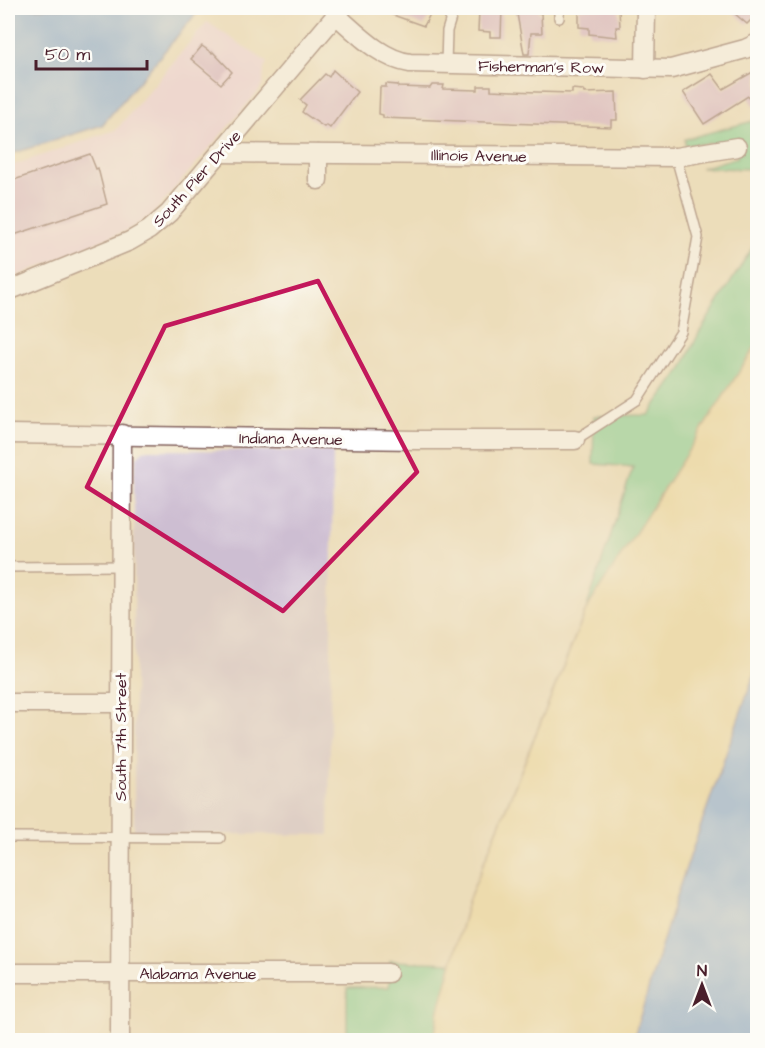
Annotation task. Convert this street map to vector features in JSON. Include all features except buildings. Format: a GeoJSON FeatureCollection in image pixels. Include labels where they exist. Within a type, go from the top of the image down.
{"type":"FeatureCollection","features":[{"type":"Feature","properties":{"kind":"street"},"geometry":{"type":"LineString","coordinates":[[645,69],[646,8]]}},
{"type":"Feature","properties":{"kind":"street","name":"Fisherman's Row"},"geometry":{"type":"LineString","coordinates":[[339,11],[376,48],[395,59],[410,63],[671,69],[745,49],[758,43]]}},
{"type":"Feature","properties":{"kind":"street","name":"South Pier Drive"},"geometry":{"type":"LineString","coordinates":[[8,291],[130,241],[149,230],[169,213],[339,11]]}},
{"type":"Feature","properties":{"kind":"street","name":"Illinois Avenue"},"geometry":{"type":"LineString","coordinates":[[220,153],[676,157],[737,147]]}},
{"type":"Feature","properties":{"kind":"street"},"geometry":{"type":"LineString","coordinates":[[318,154],[318,180]]}},
{"type":"Feature","properties":{"kind":"street","name":"Indiana Avenue"},"geometry":{"type":"LineString","coordinates":[[8,434],[575,440]]}},
{"type":"Feature","properties":{"kind":"street","name":"South 7th Street"},"geometry":{"type":"LineString","coordinates":[[120,1041],[122,434]]}},
{"type":"Feature","properties":{"kind":"street"},"geometry":{"type":"LineString","coordinates":[[8,703],[120,703]]}},
{"type":"Feature","properties":{"kind":"street","name":"Alabama Avenue"},"geometry":{"type":"LineString","coordinates":[[8,973],[388,973]]}},
{"type":"Feature","properties":{"kind":"lane"},"geometry":{"type":"LineString","coordinates":[[446,64],[447,31],[454,8]]}},
{"type":"Feature","properties":{"kind":"lane"},"geometry":{"type":"LineString","coordinates":[[575,440],[637,400],[681,332],[698,237],[676,157]]}},
{"type":"Feature","properties":{"kind":"lane"},"geometry":{"type":"LineString","coordinates":[[8,567],[120,566]]}},
{"type":"Feature","properties":{"kind":"lane"},"geometry":{"type":"LineString","coordinates":[[8,837],[220,838]]}},
{"type":"Feature","properties":{"kind":"highlighted area"},"geometry":{"type":"Polygon","coordinates":[[[318,281],[417,472],[283,611],[87,487],[165,326],[318,281]]]}},
{"type":"Feature","properties":{"kind":"shaded area"},"geometry":{"type":"Polygon","coordinates":[[[207,22],[267,62],[264,68],[263,84],[259,91],[151,216],[130,229],[8,280],[8,167],[116,130],[207,22]]]}},
{"type":"Feature","properties":{"kind":"shaded area"},"geometry":{"type":"Polygon","coordinates":[[[143,451],[333,451],[329,835],[134,833],[134,474],[137,457],[143,451]]]}},
{"type":"Feature","properties":{"kind":"green space"},"geometry":{"type":"Polygon","coordinates":[[[757,120],[757,169],[701,168],[738,157],[735,142],[685,145],[685,139],[757,120]]]}},
{"type":"Feature","properties":{"kind":"green space"},"geometry":{"type":"Polygon","coordinates":[[[757,240],[757,666],[679,888],[633,1040],[347,1040],[347,988],[389,987],[390,961],[452,963],[468,902],[586,610],[633,467],[593,464],[594,416],[648,415],[682,368],[699,333],[757,240]]]}},
{"type":"Feature","properties":{"kind":"sand"},"geometry":{"type":"Polygon","coordinates":[[[757,344],[757,666],[679,888],[633,1040],[434,1040],[439,1010],[468,902],[586,610],[757,344]]]}},
{"type":"Feature","properties":{"kind":"water"},"geometry":{"type":"Polygon","coordinates":[[[8,8],[201,8],[102,125],[8,155],[8,8]]]}},
{"type":"Feature","properties":{"kind":"water"},"geometry":{"type":"Polygon","coordinates":[[[757,666],[757,1040],[633,1040],[679,888],[757,666]]]}}]}
